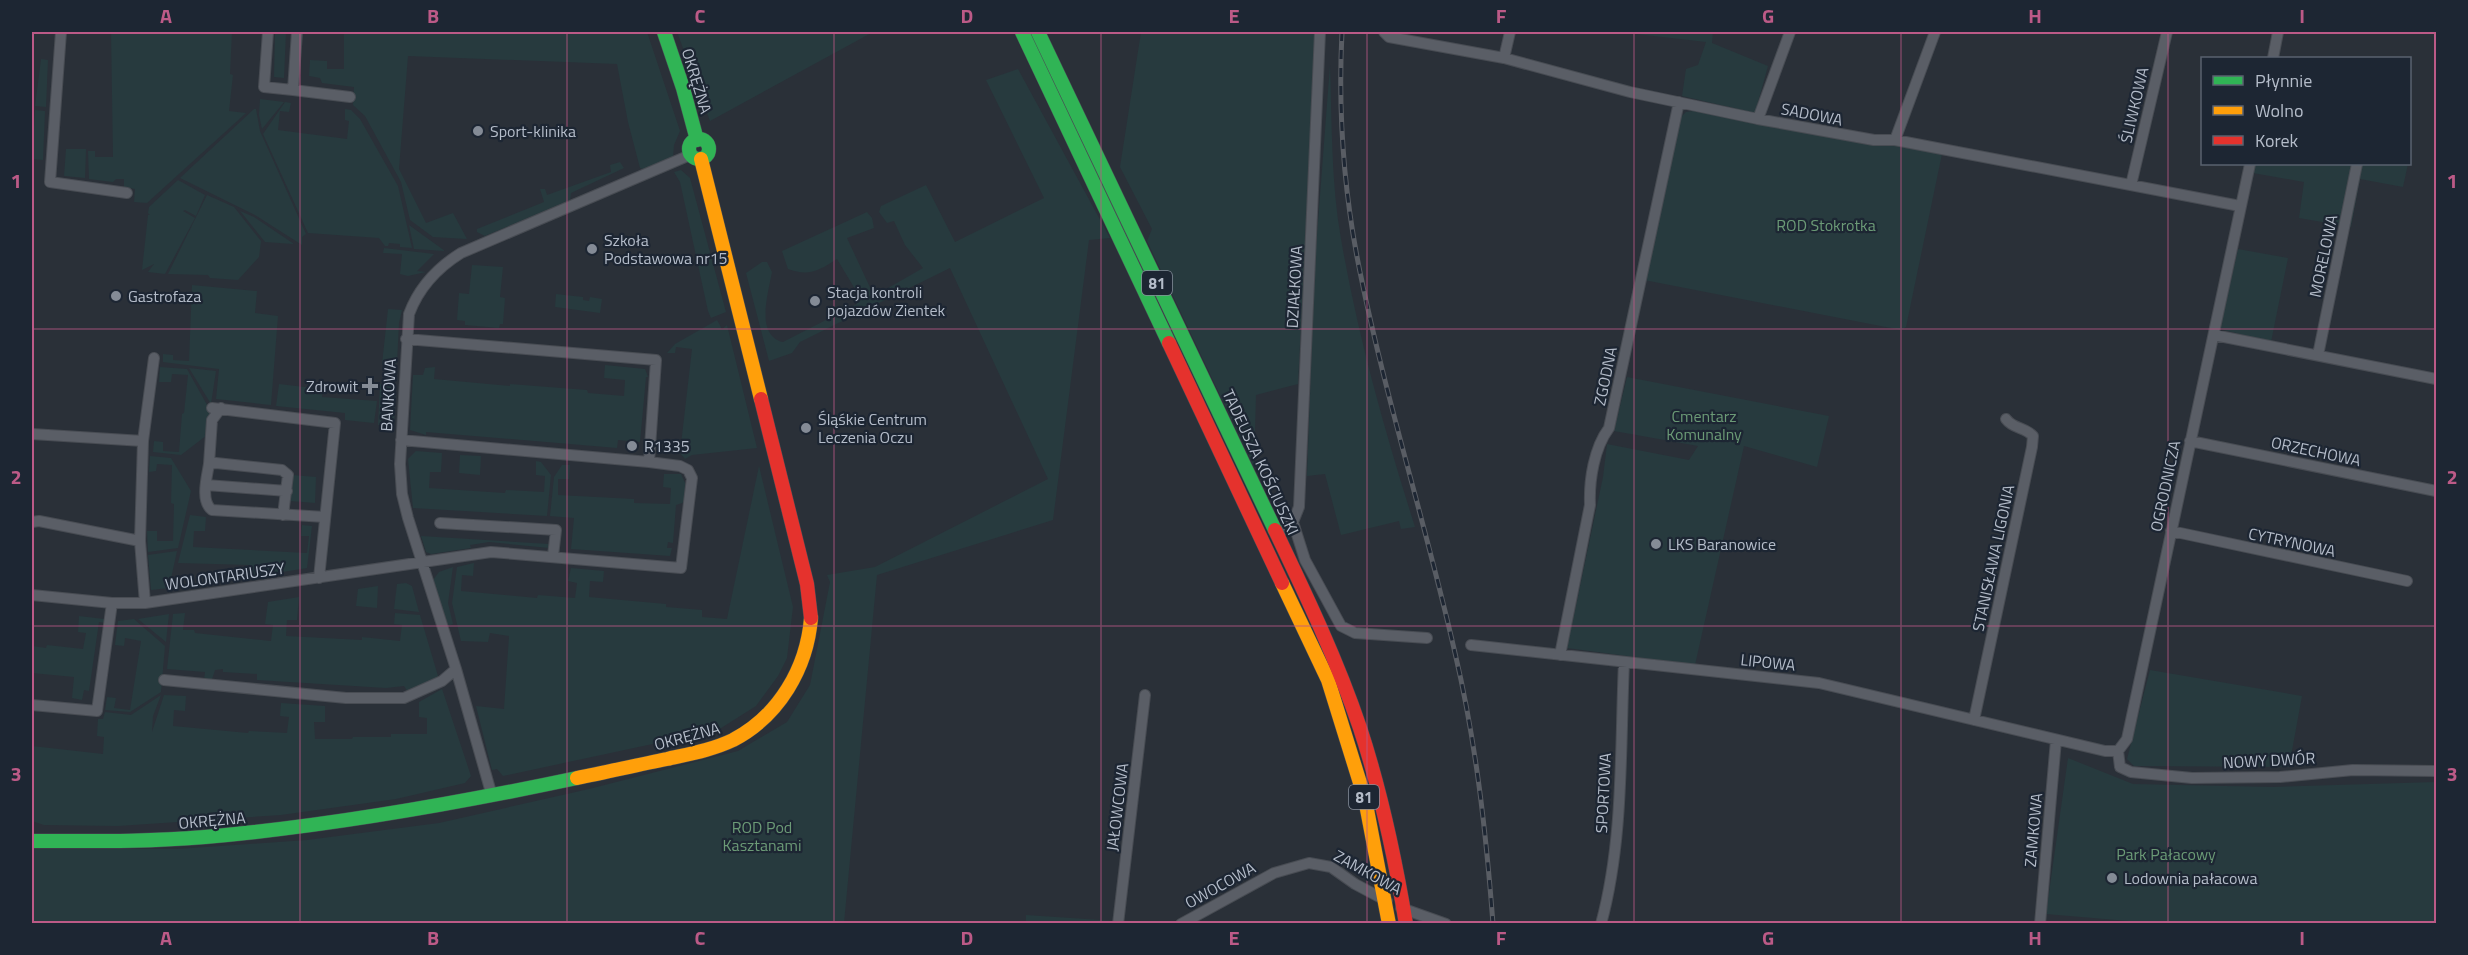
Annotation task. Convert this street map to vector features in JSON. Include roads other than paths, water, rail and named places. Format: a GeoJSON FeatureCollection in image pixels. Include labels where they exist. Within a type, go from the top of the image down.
{"type":"FeatureCollection","features":[{"type":"Feature","properties":{"kind":"main road","name":"OKRĘŻNA"},"geometry":{"type":"LineString","coordinates":[[32,841],[92,843],[176,840],[291,830],[381,817],[492,796],[702,752],[736,739],[767,716],[786,694],[805,654],[811,623],[807,586],[696,157],[706,156],[708,147],[706,143],[697,140],[683,88],[664,32]]}},
{"type":"Feature","properties":{"kind":"main road","name":"TADEUSZA KOŚCIUSZKI"},"geometry":{"type":"LineString","coordinates":[[1022,32],[1329,680],[1365,799],[1389,924]]}},
{"type":"Feature","properties":{"kind":"main road","name":"TADEUSZA KOŚCIUSZKI"},"geometry":{"type":"LineString","coordinates":[[1038,32],[1319,624],[1359,722],[1382,796],[1405,916]]}},
{"type":"Feature","properties":{"kind":"street"},"geometry":{"type":"LineString","coordinates":[[61,32],[50,182],[127,193]]}},
{"type":"Feature","properties":{"kind":"street"},"geometry":{"type":"LineString","coordinates":[[268,32],[264,87],[350,97]]}},
{"type":"Feature","properties":{"kind":"street"},"geometry":{"type":"LineString","coordinates":[[293,90],[297,32]]}},
{"type":"Feature","properties":{"kind":"street","name":"DZIAŁKOWA"},"geometry":{"type":"LineString","coordinates":[[1293,522],[1297,514],[1300,487],[1320,32]]}},
{"type":"Feature","properties":{"kind":"street","name":"SADOWA"},"geometry":{"type":"LineString","coordinates":[[1384,32],[1389,37],[1504,58],[1630,92],[1758,119],[1874,140],[1895,140],[2240,206]]}},
{"type":"Feature","properties":{"kind":"street"},"geometry":{"type":"LineString","coordinates":[[1504,58],[1510,32]]}},
{"type":"Feature","properties":{"kind":"street"},"geometry":{"type":"LineString","coordinates":[[1758,119],[1790,32]]}},
{"type":"Feature","properties":{"kind":"street"},"geometry":{"type":"LineString","coordinates":[[1895,140],[1935,32]]}},
{"type":"Feature","properties":{"kind":"street","name":"ŚLIWKOWA"},"geometry":{"type":"LineString","coordinates":[[2131,185],[2167,32]]}},
{"type":"Feature","properties":{"kind":"street"},"geometry":{"type":"LineString","coordinates":[[2272,57],[2278,32]]}},
{"type":"Feature","properties":{"kind":"street","name":"ZGODNA"},"geometry":{"type":"LineString","coordinates":[[1560,655],[1590,504],[1590,488],[1601,438],[1609,428],[1679,102]]}},
{"type":"Feature","properties":{"kind":"street","name":"BANKOWA"},"geometry":{"type":"LineString","coordinates":[[492,796],[402,494],[400,464],[409,314],[416,295],[433,273],[453,258],[696,157]]}},
{"type":"Feature","properties":{"kind":"street","name":"OGRODNICZA"},"geometry":{"type":"LineString","coordinates":[[2118,751],[2127,739],[2250,165]]}},
{"type":"Feature","properties":{"kind":"street","name":"MORELOWA"},"geometry":{"type":"LineString","coordinates":[[2318,356],[2357,165]]}},
{"type":"Feature","properties":{"kind":"street"},"geometry":{"type":"LineString","coordinates":[[2214,335],[2436,379]]}},
{"type":"Feature","properties":{"kind":"street"},"geometry":{"type":"LineString","coordinates":[[401,440],[649,462],[656,360],[406,339]]}},
{"type":"Feature","properties":{"kind":"street"},"geometry":{"type":"LineString","coordinates":[[145,603],[140,541],[143,441],[154,358]]}},
{"type":"Feature","properties":{"kind":"street"},"geometry":{"type":"LineString","coordinates":[[319,578],[335,423],[217,408],[212,420],[206,485],[207,507],[212,510],[325,517]]}},
{"type":"Feature","properties":{"kind":"street","name":"STANISŁAWA LIGONIA"},"geometry":{"type":"LineString","coordinates":[[1974,720],[2032,447],[2033,436],[2027,430],[2010,425],[2006,419]]}},
{"type":"Feature","properties":{"kind":"street"},"geometry":{"type":"LineString","coordinates":[[32,434],[143,441]]}},
{"type":"Feature","properties":{"kind":"street","name":"ORZECHOWA"},"geometry":{"type":"LineString","coordinates":[[2190,441],[2436,491]]}},
{"type":"Feature","properties":{"kind":"street","name":"WOLONTARIUSZY"},"geometry":{"type":"LineString","coordinates":[[32,595],[112,603],[145,603],[490,552],[681,568],[692,478],[688,470],[680,466],[649,462]]}},
{"type":"Feature","properties":{"kind":"street"},"geometry":{"type":"LineString","coordinates":[[208,464],[282,470],[288,475],[284,515]]}},
{"type":"Feature","properties":{"kind":"street"},"geometry":{"type":"LineString","coordinates":[[206,485],[287,491]]}},
{"type":"Feature","properties":{"kind":"street"},"geometry":{"type":"LineString","coordinates":[[32,522],[39,521],[140,541]]}},
{"type":"Feature","properties":{"kind":"street"},"geometry":{"type":"LineString","coordinates":[[1277,535],[1293,522],[1305,560],[1341,626],[1355,633],[1427,638]]}},
{"type":"Feature","properties":{"kind":"street"},"geometry":{"type":"LineString","coordinates":[[440,523],[556,530],[553,556]]}},
{"type":"Feature","properties":{"kind":"street","name":"CYTRYNOWA"},"geometry":{"type":"LineString","coordinates":[[2170,531],[2407,581]]}},
{"type":"Feature","properties":{"kind":"street"},"geometry":{"type":"LineString","coordinates":[[32,705],[97,711],[112,603]]}},
{"type":"Feature","properties":{"kind":"street","name":"LIPOWA"},"geometry":{"type":"LineString","coordinates":[[1471,645],[1819,683],[2056,740]]}},
{"type":"Feature","properties":{"kind":"street","name":"SPORTOWA"},"geometry":{"type":"LineString","coordinates":[[1601,924],[1615,862],[1624,662]]}},
{"type":"Feature","properties":{"kind":"street"},"geometry":{"type":"LineString","coordinates":[[164,680],[346,698],[404,698],[442,681],[456,669]]}},
{"type":"Feature","properties":{"kind":"street","name":"JAŁOWCOWA"},"geometry":{"type":"LineString","coordinates":[[1119,924],[1145,695]]}},
{"type":"Feature","properties":{"kind":"street"},"geometry":{"type":"LineString","coordinates":[[2056,740],[2105,751],[2118,751]]}},
{"type":"Feature","properties":{"kind":"street","name":"ZAMKOWA"},"geometry":{"type":"LineString","coordinates":[[2040,924],[2056,740]]}},
{"type":"Feature","properties":{"kind":"street","name":"NOWY DWÓR"},"geometry":{"type":"LineString","coordinates":[[2118,751],[2120,767],[2131,772],[2192,778],[2280,777],[2354,770],[2436,771]]}},
{"type":"Feature","properties":{"kind":"street","name":"ZAMKOWA"},"geometry":{"type":"LineString","coordinates":[[1274,873],[1298,864],[1320,864],[1331,867],[1355,884],[1384,899],[1405,916],[1446,924]]}},
{"type":"Feature","properties":{"kind":"street","name":"OWOCOWA"},"geometry":{"type":"LineString","coordinates":[[1181,924],[1274,873]]}},
{"type":"Feature","properties":{"kind":"railway"},"geometry":{"type":"LineString","coordinates":[[1342,32],[1342,122],[1346,183],[1354,243],[1370,320],[1444,605],[1469,720],[1479,787],[1493,924]]}},
{"type":"Feature","properties":{"kind":"place","name":"Sport-klinika"},"geometry":{"type":"Point","coordinates":[478,131]}},
{"type":"Feature","properties":{"kind":"place","name":"Szkoła Podstawowa nr15"},"geometry":{"type":"Point","coordinates":[592,249]}},
{"type":"Feature","properties":{"kind":"place","name":"Gastrofaza"},"geometry":{"type":"Point","coordinates":[116,296]}},
{"type":"Feature","properties":{"kind":"place","name":"Stacja kontroli pojazdów Zientek"},"geometry":{"type":"Point","coordinates":[815,301]}},
{"type":"Feature","properties":{"kind":"place","name":"Zdrowit"},"geometry":{"type":"Point","coordinates":[370,386]}},
{"type":"Feature","properties":{"kind":"place","name":"Śląśkie Centrum Leczenia Oczu"},"geometry":{"type":"Point","coordinates":[806,428]}},
{"type":"Feature","properties":{"kind":"place","name":"R1335"},"geometry":{"type":"Point","coordinates":[632,446]}},
{"type":"Feature","properties":{"kind":"place","name":"LKS Baranowice"},"geometry":{"type":"Point","coordinates":[1656,544]}},
{"type":"Feature","properties":{"kind":"place","name":"Lodownia pałacowa"},"geometry":{"type":"Point","coordinates":[2112,878]}},
{"type":"Feature","properties":{"kind":"park label","name":"ROD Stokrotka"},"geometry":{"type":"Point","coordinates":[1826,225]}},
{"type":"Feature","properties":{"kind":"park label","name":"Cmentarz Komunalny"},"geometry":{"type":"Point","coordinates":[1704,425]}},
{"type":"Feature","properties":{"kind":"park label","name":"ROD Pod Kasztanami"},"geometry":{"type":"Point","coordinates":[762,836]}},
{"type":"Feature","properties":{"kind":"park label","name":"Park Pałacowy"},"geometry":{"type":"Point","coordinates":[2166,854]}}]}
